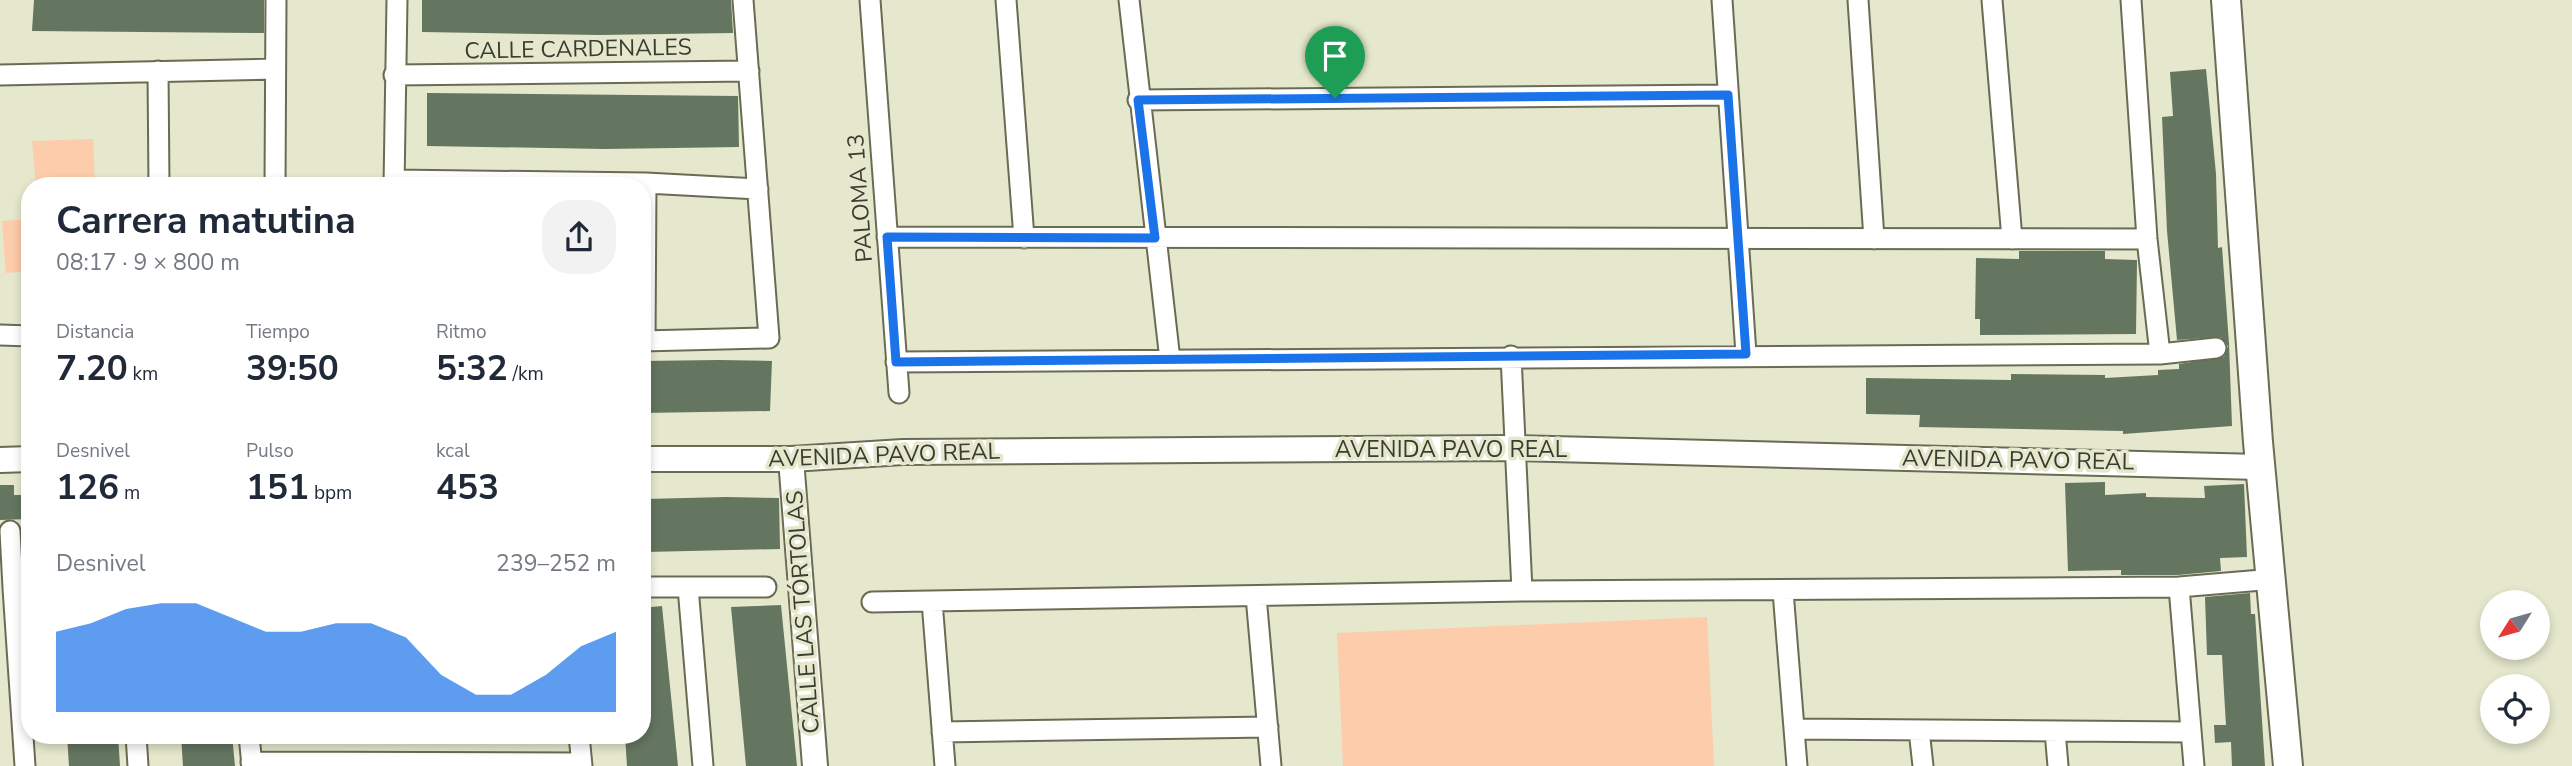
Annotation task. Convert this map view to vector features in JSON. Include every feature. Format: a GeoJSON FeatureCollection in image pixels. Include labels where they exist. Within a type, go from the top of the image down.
{"type":"FeatureCollection","features":[{"type":"Feature","properties":{"kind":"main road"},"geometry":{"type":"LineString","coordinates":[[2226,0],[2260,467],[2288,766]]}},
{"type":"Feature","properties":{"kind":"street"},"geometry":{"type":"LineString","coordinates":[[275,0],[275,177]]}},
{"type":"Feature","properties":{"kind":"street"},"geometry":{"type":"LineString","coordinates":[[394,177],[397,0]]}},
{"type":"Feature","properties":{"kind":"street"},"geometry":{"type":"LineString","coordinates":[[651,341],[769,338],[743,0]]}},
{"type":"Feature","properties":{"kind":"street","name":"PALOMA 13"},"geometry":{"type":"LineString","coordinates":[[870,0],[899,393]]}},
{"type":"Feature","properties":{"kind":"street"},"geometry":{"type":"LineString","coordinates":[[1006,0],[1024,237]]}},
{"type":"Feature","properties":{"kind":"street"},"geometry":{"type":"LineString","coordinates":[[1129,0],[1138,100],[1170,360]]}},
{"type":"Feature","properties":{"kind":"street"},"geometry":{"type":"LineString","coordinates":[[1721,0],[1740,237],[1746,354]]}},
{"type":"Feature","properties":{"kind":"street"},"geometry":{"type":"LineString","coordinates":[[1858,0],[1874,239]]}},
{"type":"Feature","properties":{"kind":"street"},"geometry":{"type":"LineString","coordinates":[[1992,0],[2012,239]]}},
{"type":"Feature","properties":{"kind":"street"},"geometry":{"type":"LineString","coordinates":[[2131,0],[2147,239],[2160,354]]}},
{"type":"Feature","properties":{"kind":"street"},"geometry":{"type":"LineString","coordinates":[[0,75],[275,69]]}},
{"type":"Feature","properties":{"kind":"street"},"geometry":{"type":"LineString","coordinates":[[158,71],[159,177]]}},
{"type":"Feature","properties":{"kind":"street","name":"CALLE CARDENALES"},"geometry":{"type":"LineString","coordinates":[[394,75],[749,71]]}},
{"type":"Feature","properties":{"kind":"street"},"geometry":{"type":"LineString","coordinates":[[1138,100],[1728,95]]}},
{"type":"Feature","properties":{"kind":"street"},"geometry":{"type":"LineString","coordinates":[[651,183],[758,189]]}},
{"type":"Feature","properties":{"kind":"street"},"geometry":{"type":"LineString","coordinates":[[887,237],[2147,239]]}},
{"type":"Feature","properties":{"kind":"street"},"geometry":{"type":"LineString","coordinates":[[0,335],[21,336]]}},
{"type":"Feature","properties":{"kind":"street"},"geometry":{"type":"LineString","coordinates":[[896,362],[1746,354],[2160,354],[2216,348]]}},
{"type":"Feature","properties":{"kind":"street"},"geometry":{"type":"LineString","coordinates":[[1511,356],[1522,591]]}},
{"type":"Feature","properties":{"kind":"street","name":"AVENIDA PAVO REAL"},"geometry":{"type":"LineString","coordinates":[[651,459],[791,459],[903,452],[1515,448],[2260,467]]}},
{"type":"Feature","properties":{"kind":"street","name":"CALLE LAS TÓRTOLAS"},"geometry":{"type":"LineString","coordinates":[[791,459],[815,766]]}},
{"type":"Feature","properties":{"kind":"street"},"geometry":{"type":"LineString","coordinates":[[0,460],[21,460]]}},
{"type":"Feature","properties":{"kind":"street"},"geometry":{"type":"LineString","coordinates":[[10,531],[21,583]]}},
{"type":"Feature","properties":{"kind":"street"},"geometry":{"type":"LineString","coordinates":[[872,602],[1522,591],[2179,587],[2262,580]]}},
{"type":"Feature","properties":{"kind":"street"},"geometry":{"type":"LineString","coordinates":[[651,587],[766,587]]}},
{"type":"Feature","properties":{"kind":"street"},"geometry":{"type":"LineString","coordinates":[[688,587],[703,766]]}},
{"type":"Feature","properties":{"kind":"street"},"geometry":{"type":"LineString","coordinates":[[2179,587],[2194,766]]}},
{"type":"Feature","properties":{"kind":"street"},"geometry":{"type":"LineString","coordinates":[[1783,591],[1797,766]]}},
{"type":"Feature","properties":{"kind":"street"},"geometry":{"type":"LineString","coordinates":[[1256,596],[1271,766]]}},
{"type":"Feature","properties":{"kind":"street"},"geometry":{"type":"LineString","coordinates":[[932,601],[945,766]]}},
{"type":"Feature","properties":{"kind":"street"},"geometry":{"type":"LineString","coordinates":[[943,732],[1268,727]]}},
{"type":"Feature","properties":{"kind":"street"},"geometry":{"type":"LineString","coordinates":[[1794,729],[2191,732]]}},
{"type":"Feature","properties":{"kind":"street"},"geometry":{"type":"LineString","coordinates":[[1919,730],[1923,766]]}},
{"type":"Feature","properties":{"kind":"street"},"geometry":{"type":"LineString","coordinates":[[2055,731],[2058,766]]}},
{"type":"Feature","properties":{"kind":"street"},"geometry":{"type":"LineString","coordinates":[[25,744],[25,766]]}},
{"type":"Feature","properties":{"kind":"street"},"geometry":{"type":"LineString","coordinates":[[137,744],[138,766]]}},
{"type":"Feature","properties":{"kind":"street"},"geometry":{"type":"LineString","coordinates":[[250,744],[252,764],[582,764],[580,744]]}},
{"type":"Feature","properties":{"kind":"shaded area"},"geometry":{"type":"Polygon","coordinates":[[[93,139],[95,177],[35,177],[32,141],[93,139]]]}},
{"type":"Feature","properties":{"kind":"shaded area"},"geometry":{"type":"Polygon","coordinates":[[[21,220],[21,272],[6,273],[2,221],[21,220]]]}},
{"type":"Feature","properties":{"kind":"shaded area"},"geometry":{"type":"Polygon","coordinates":[[[1707,617],[1714,766],[1343,766],[1337,633],[1707,617]]]}},
{"type":"Feature","properties":{"kind":"building"},"geometry":{"type":"Polygon","coordinates":[[[34,0],[264,0],[264,33],[32,31],[34,0]]]}},
{"type":"Feature","properties":{"kind":"building"},"geometry":{"type":"Polygon","coordinates":[[[422,0],[731,0],[733,33],[599,35],[422,32],[422,0]]]}},
{"type":"Feature","properties":{"kind":"building"},"geometry":{"type":"Polygon","coordinates":[[[2206,69],[2216,174],[2218,248],[2222,247],[2229,343],[2232,426],[2123,434],[2123,431],[1919,427],[1920,415],[1866,414],[1866,378],[2011,380],[2011,374],[2105,375],[2105,378],[2158,375],[2158,370],[2179,369],[2179,364],[2224,357],[2228,346],[2220,337],[2177,340],[2167,231],[2162,117],[2173,116],[2170,72],[2206,69]]]}},
{"type":"Feature","properties":{"kind":"building"},"geometry":{"type":"Polygon","coordinates":[[[427,93],[738,96],[739,147],[605,149],[427,146],[427,93]]]}},
{"type":"Feature","properties":{"kind":"building"},"geometry":{"type":"Polygon","coordinates":[[[2019,251],[2105,251],[2105,259],[2137,260],[2136,334],[1980,335],[1980,319],[1975,319],[1976,258],[2019,259],[2019,251]]]}},
{"type":"Feature","properties":{"kind":"building"},"geometry":{"type":"Polygon","coordinates":[[[651,361],[772,361],[770,411],[651,413],[651,361]]]}},
{"type":"Feature","properties":{"kind":"building"},"geometry":{"type":"Polygon","coordinates":[[[2105,482],[2105,495],[2146,493],[2146,497],[2205,498],[2204,486],[2244,484],[2247,557],[2220,558],[2221,571],[2178,575],[2121,575],[2121,570],[2068,571],[2065,483],[2105,482]]]}},
{"type":"Feature","properties":{"kind":"building"},"geometry":{"type":"Polygon","coordinates":[[[0,485],[14,485],[14,495],[21,495],[21,519],[0,520],[0,485]]]}},
{"type":"Feature","properties":{"kind":"building"},"geometry":{"type":"Polygon","coordinates":[[[779,498],[780,549],[651,552],[651,499],[779,498]]]}},
{"type":"Feature","properties":{"kind":"building"},"geometry":{"type":"Polygon","coordinates":[[[2250,593],[2251,614],[2255,614],[2265,766],[2232,766],[2231,742],[2215,743],[2214,725],[2226,725],[2222,655],[2207,655],[2205,597],[2250,593]]]}},
{"type":"Feature","properties":{"kind":"building"},"geometry":{"type":"Polygon","coordinates":[[[781,605],[797,766],[746,766],[731,607],[781,605]]]}},
{"type":"Feature","properties":{"kind":"building"},"geometry":{"type":"Polygon","coordinates":[[[662,606],[678,766],[627,766],[626,744],[651,744],[651,607],[662,606]]]}},
{"type":"Feature","properties":{"kind":"building"},"geometry":{"type":"Polygon","coordinates":[[[68,744],[119,744],[120,766],[69,766],[68,744]]]}},
{"type":"Feature","properties":{"kind":"building"},"geometry":{"type":"Polygon","coordinates":[[[182,744],[233,744],[235,766],[183,766],[182,744]]]}},
{"type":"Feature","properties":{"kind":"route"},"geometry":{"type":"LineString","coordinates":[[1728,95],[1740,237],[1746,354],[896,362],[887,237],[1155,238],[1138,100],[1335,98],[1728,95]]}}]}
